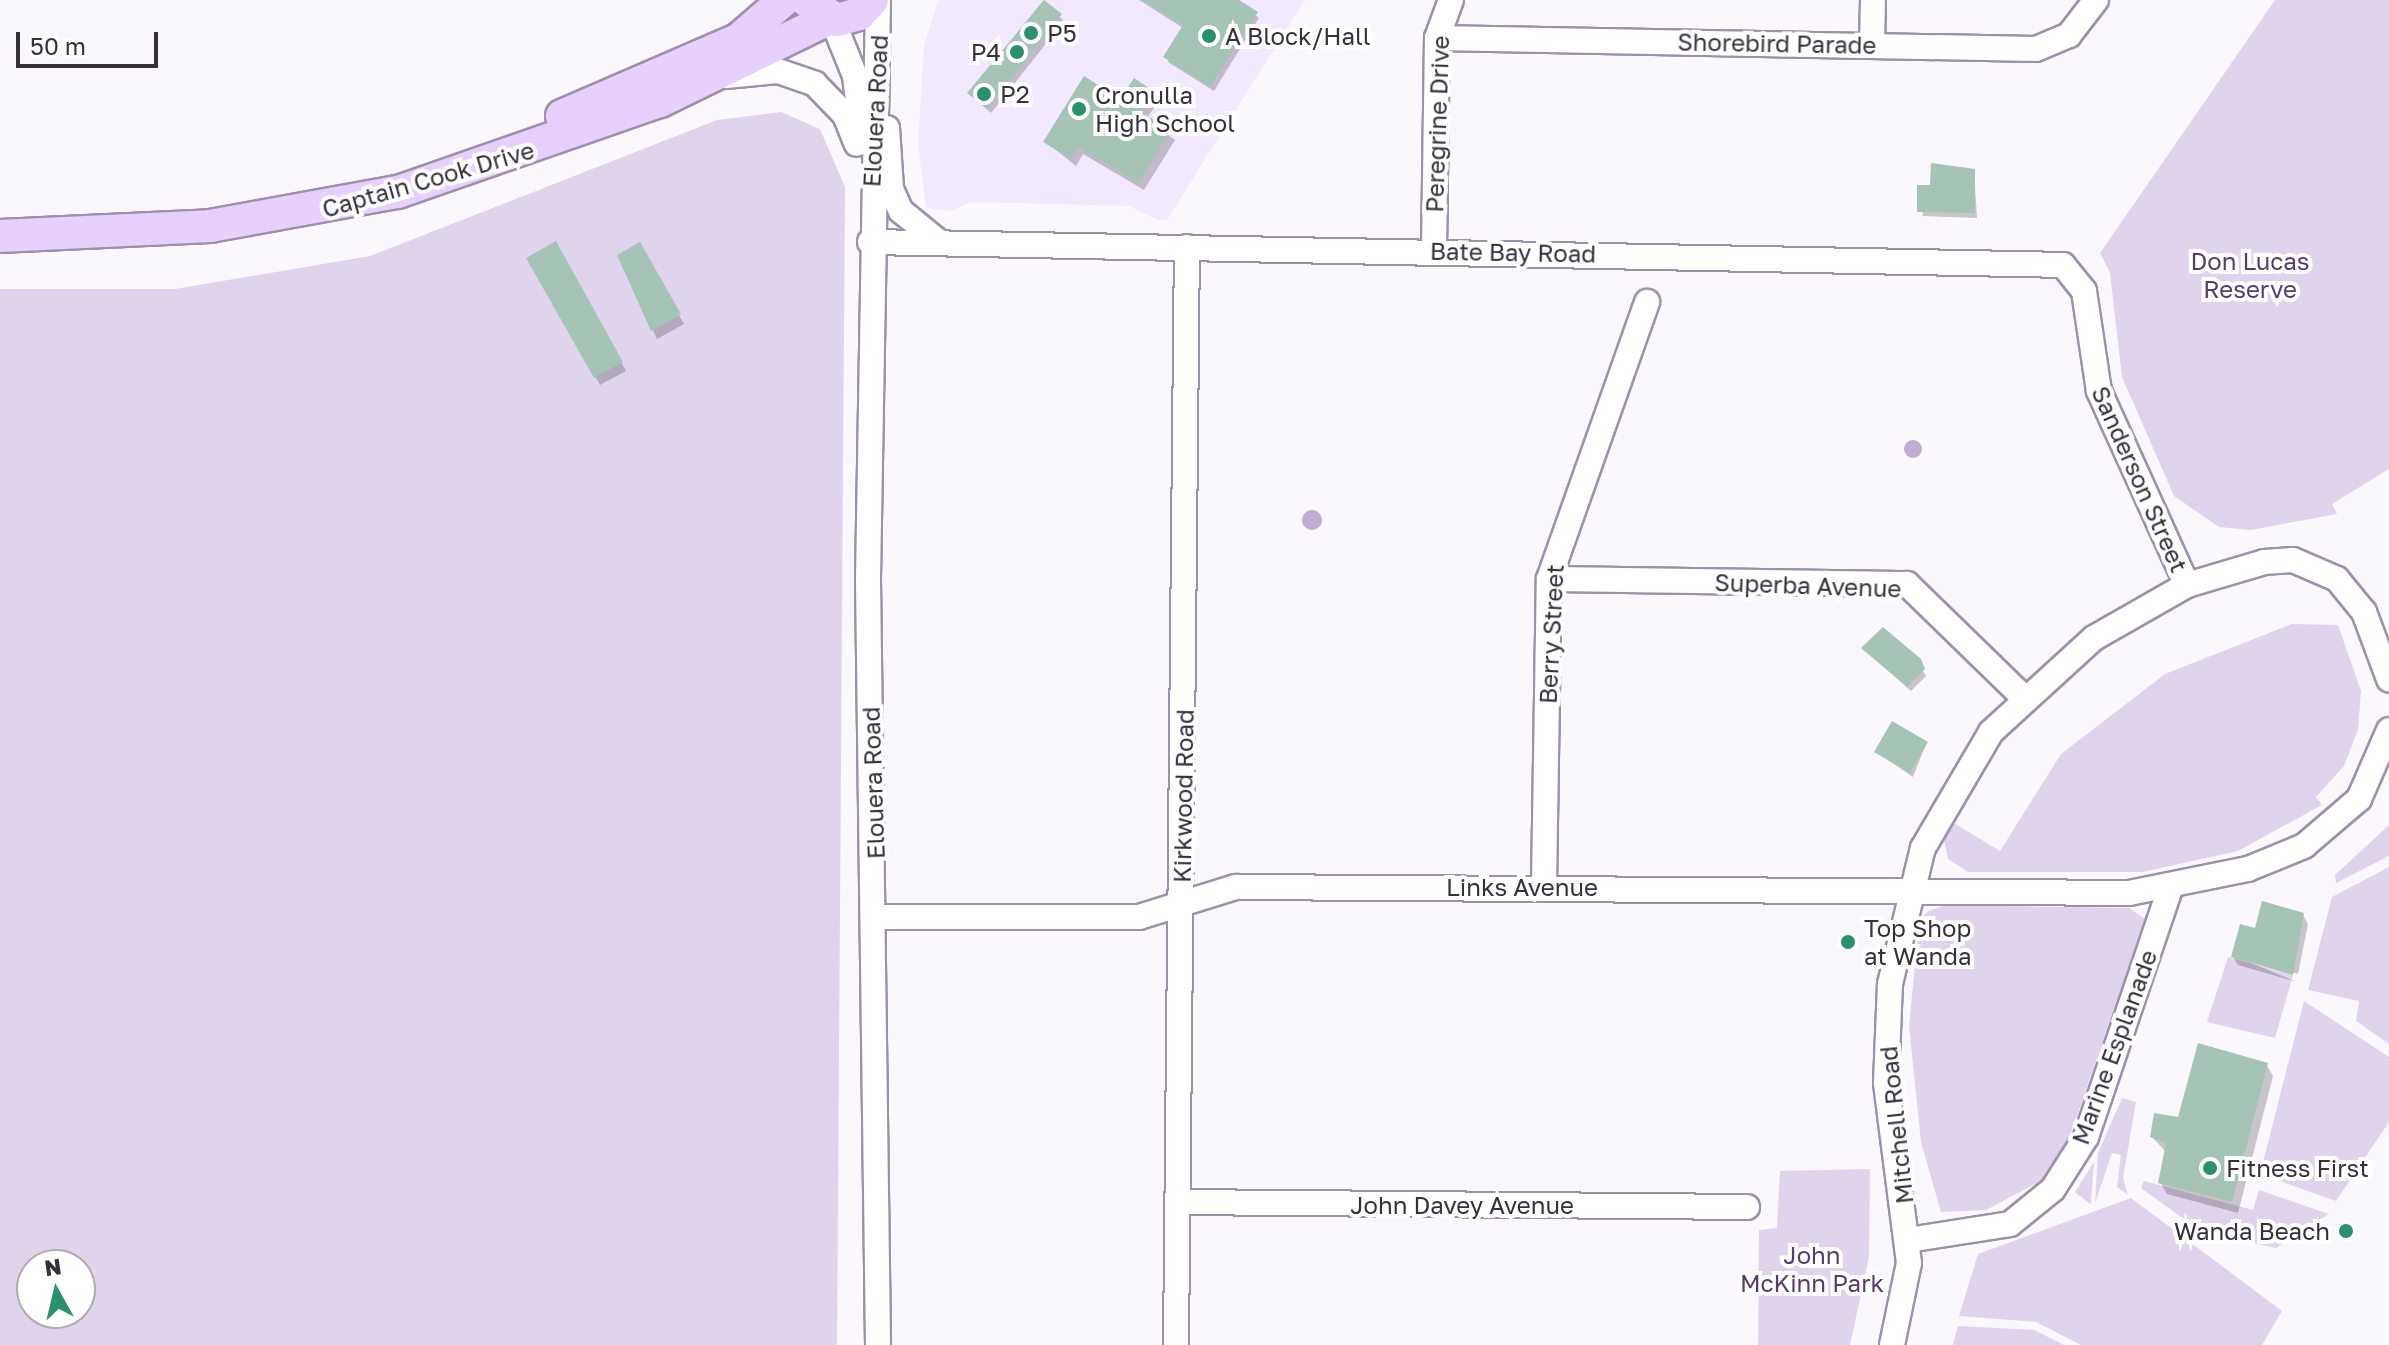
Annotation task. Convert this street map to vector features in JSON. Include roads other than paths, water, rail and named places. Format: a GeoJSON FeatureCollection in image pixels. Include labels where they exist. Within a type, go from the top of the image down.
{"type":"FeatureCollection","features":[{"type":"Feature","properties":{"kind":"main road","name":"Captain Cook Drive"},"geometry":{"type":"LineString","coordinates":[[0,219],[150,214],[396,173],[510,137],[700,58],[738,40],[784,0]]}},
{"type":"Feature","properties":{"kind":"main road","name":"Captain Cook Drive"},"geometry":{"type":"LineString","coordinates":[[0,236],[152,232],[333,208],[525,154],[708,80],[822,12],[854,17],[875,0]]}},
{"type":"Feature","properties":{"kind":"street","name":"Elouera Road"},"geometry":{"type":"LineString","coordinates":[[875,0],[879,66],[870,232],[868,580],[878,917],[878,1345]]}},
{"type":"Feature","properties":{"kind":"street","name":"Peregrine Drive"},"geometry":{"type":"LineString","coordinates":[[1434,251],[1437,38],[1451,0]]}},
{"type":"Feature","properties":{"kind":"street"},"geometry":{"type":"LineString","coordinates":[[1872,44],[1873,0]]}},
{"type":"Feature","properties":{"kind":"street","name":"Shorebird Parade"},"geometry":{"type":"LineString","coordinates":[[1437,38],[2036,49],[2069,35],[2096,0]]}},
{"type":"Feature","properties":{"kind":"street","name":"Elouera Road"},"geometry":{"type":"LineString","coordinates":[[822,12],[855,76],[870,232]]}},
{"type":"Feature","properties":{"kind":"street"},"geometry":{"type":"LineString","coordinates":[[879,66],[891,189],[917,230],[941,244]]}},
{"type":"Feature","properties":{"kind":"street"},"geometry":{"type":"LineString","coordinates":[[708,80],[778,71],[815,84],[845,115],[862,162]]}},
{"type":"Feature","properties":{"kind":"street","name":"Bate Bay Road"},"geometry":{"type":"LineString","coordinates":[[870,232],[941,244],[2044,260],[2079,278]]}},
{"type":"Feature","properties":{"kind":"street","name":"Kirkwood Road"},"geometry":{"type":"LineString","coordinates":[[1176,1345],[1187,247]]}},
{"type":"Feature","properties":{"kind":"street","name":"Sanderson Street"},"geometry":{"type":"LineString","coordinates":[[2079,278],[2099,391],[2187,585]]}},
{"type":"Feature","properties":{"kind":"street","name":"Berry Street"},"geometry":{"type":"LineString","coordinates":[[1544,886],[1549,579],[1647,302]]}},
{"type":"Feature","properties":{"kind":"street","name":"Mitchell Road"},"geometry":{"type":"LineString","coordinates":[[1892,1345],[1908,1240],[1886,1034],[1908,892],[1956,783],[2022,696],[2094,638],[2187,585],[2264,562],[2317,567],[2364,612],[2389,679]]}},
{"type":"Feature","properties":{"kind":"street","name":"Superba Avenue"},"geometry":{"type":"LineString","coordinates":[[1549,579],[1907,584],[2022,696]]}},
{"type":"Feature","properties":{"kind":"street","name":"Links Avenue"},"geometry":{"type":"LineString","coordinates":[[878,917],[1139,917],[1236,887],[1544,886],[2080,895],[2171,886],[2248,869],[2304,846],[2359,799],[2389,730]]}},
{"type":"Feature","properties":{"kind":"street","name":"Marine Esplanade"},"geometry":{"type":"LineString","coordinates":[[1908,1240],[2010,1224],[2053,1189],[2086,1137],[2171,886]]}},
{"type":"Feature","properties":{"kind":"street","name":"John Davey Avenue"},"geometry":{"type":"LineString","coordinates":[[1177,1202],[1747,1207]]}},
{"type":"Feature","properties":{"kind":"place","name":"P5"},"geometry":{"type":"Point","coordinates":[1031,33]}},
{"type":"Feature","properties":{"kind":"place","name":"A Block/Hall"},"geometry":{"type":"Point","coordinates":[1209,36]}},
{"type":"Feature","properties":{"kind":"place","name":"P4"},"geometry":{"type":"Point","coordinates":[1017,52]}},
{"type":"Feature","properties":{"kind":"place","name":"P2"},"geometry":{"type":"Point","coordinates":[984,94]}},
{"type":"Feature","properties":{"kind":"place","name":"Cronulla High School"},"geometry":{"type":"Point","coordinates":[1079,109]}},
{"type":"Feature","properties":{"kind":"place","name":"Top Shop at Wanda"},"geometry":{"type":"Point","coordinates":[1848,942]}},
{"type":"Feature","properties":{"kind":"place","name":"Fitness First"},"geometry":{"type":"Point","coordinates":[2210,1168]}},
{"type":"Feature","properties":{"kind":"place","name":"Wanda Beach"},"geometry":{"type":"Point","coordinates":[2346,1231]}},
{"type":"Feature","properties":{"kind":"park label","name":"Don Lucas Reserve"},"geometry":{"type":"Point","coordinates":[2250,275]}},
{"type":"Feature","properties":{"kind":"park label","name":"John McKinn Park"},"geometry":{"type":"Point","coordinates":[1812,1269]}}]}
